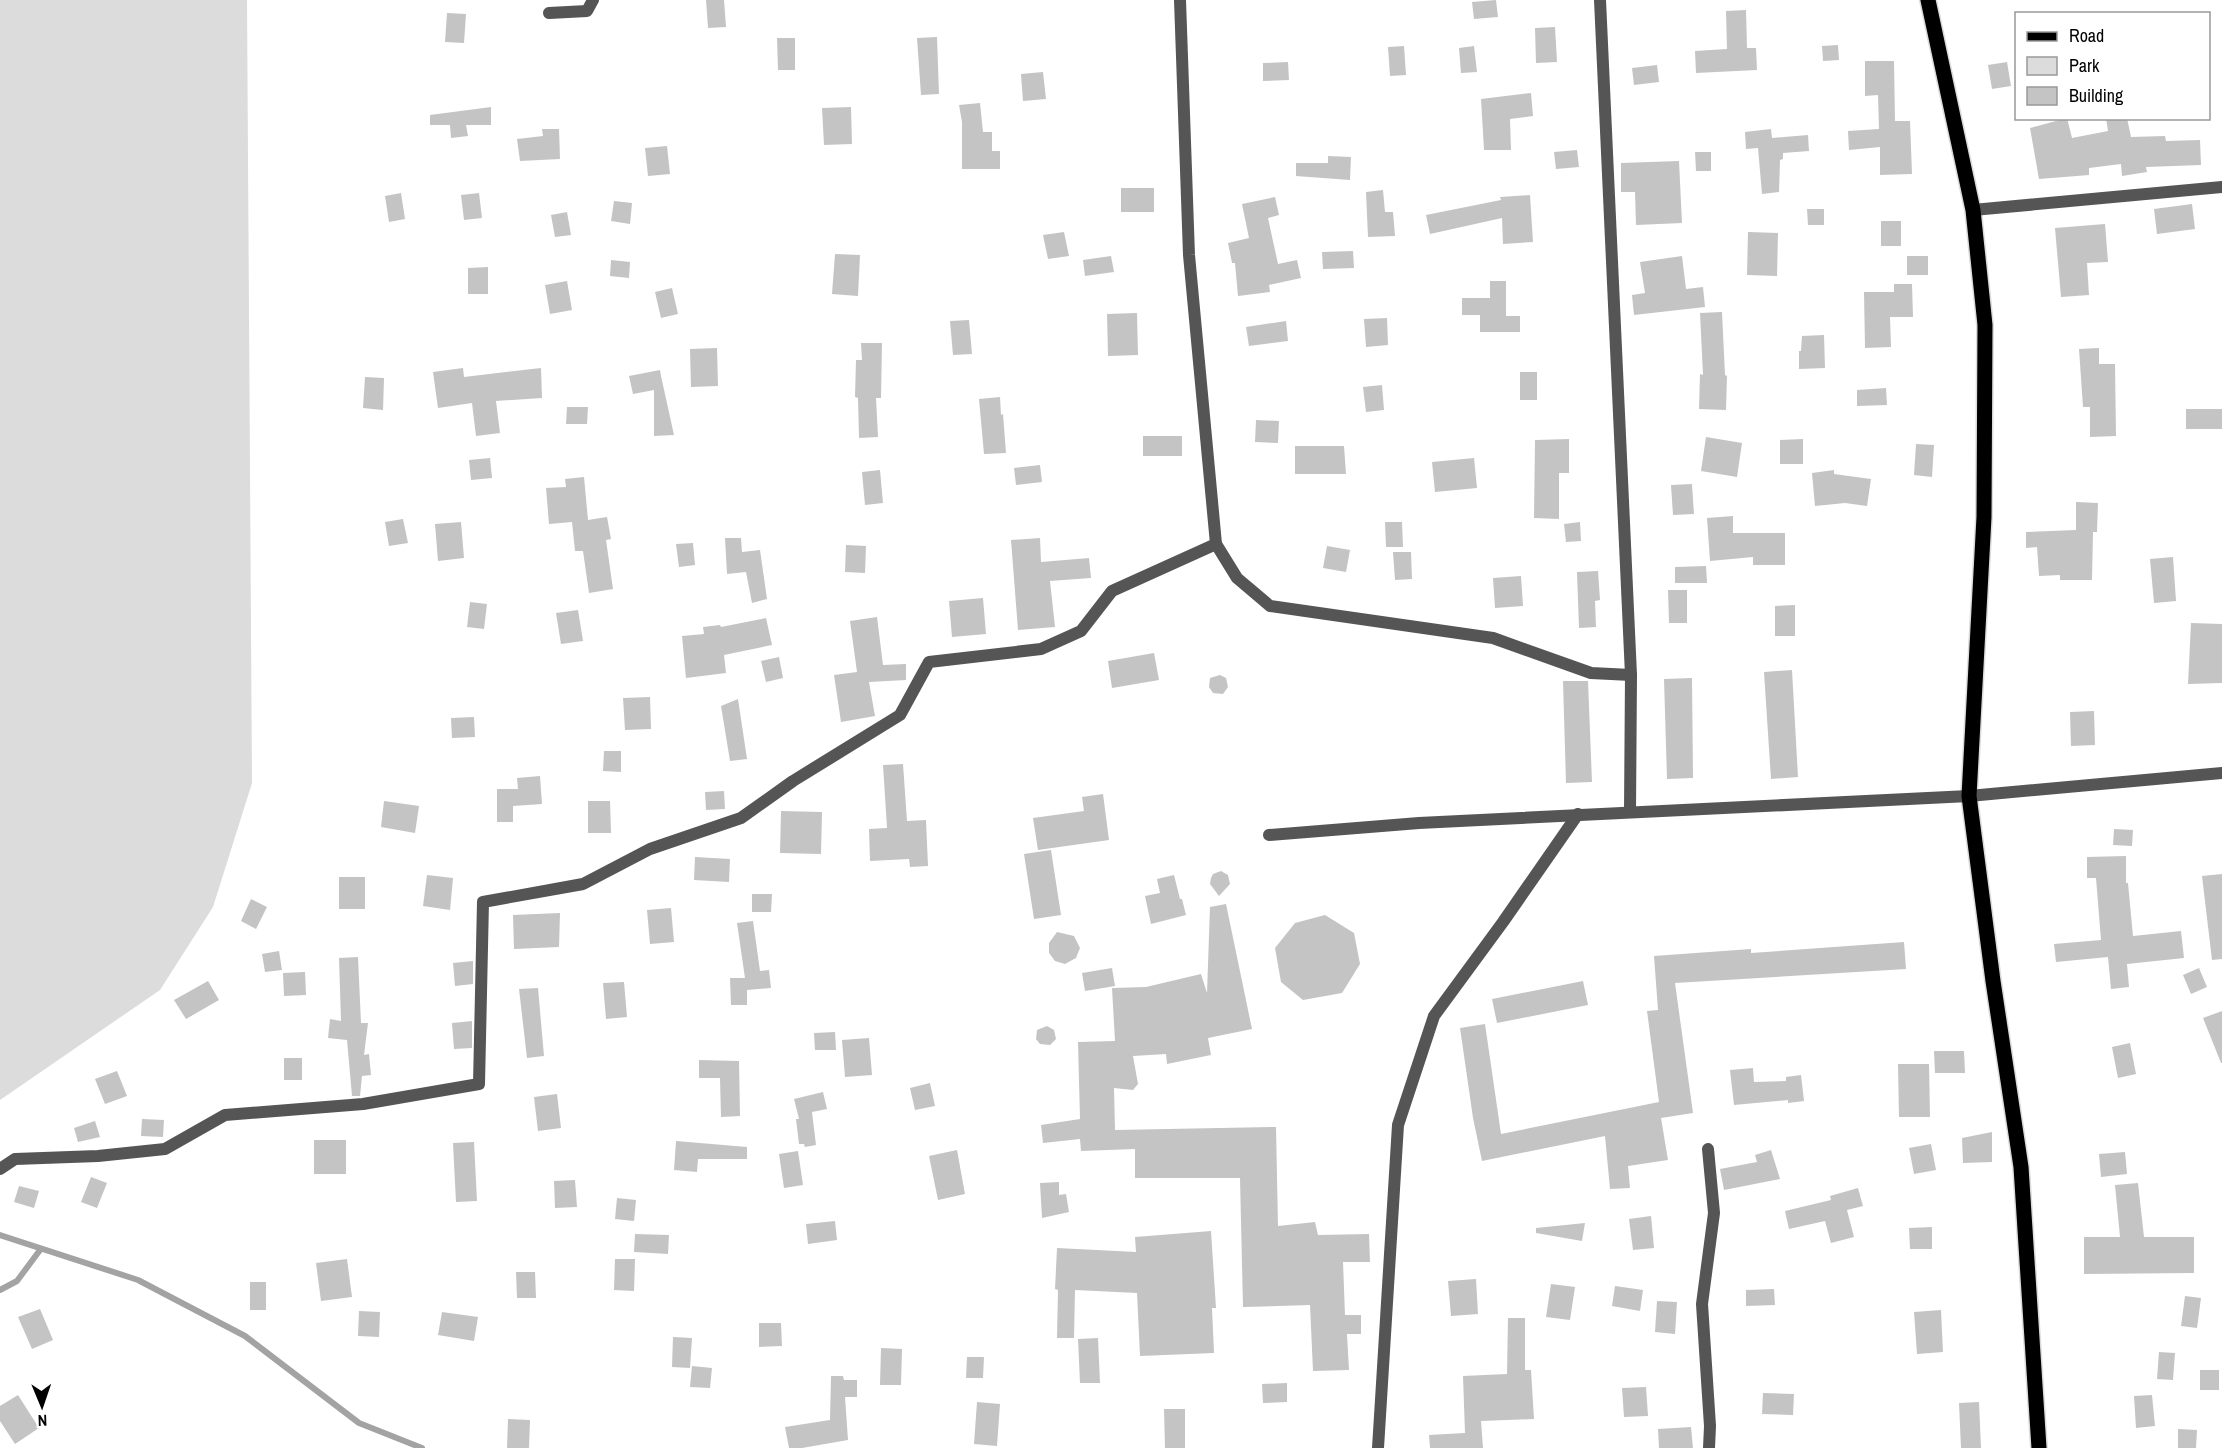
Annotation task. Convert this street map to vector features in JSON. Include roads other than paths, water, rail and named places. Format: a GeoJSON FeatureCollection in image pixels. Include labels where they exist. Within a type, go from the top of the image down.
{"type":"FeatureCollection","features":[{"type":"Feature","properties":{"kind":"main road"},"geometry":{"type":"LineString","coordinates":[[1928,0],[1973,210],[1985,325],[1984,517],[1969,796],[1993,981],[2021,1167],[2039,1448]]}},
{"type":"Feature","properties":{"kind":"street"},"geometry":{"type":"LineString","coordinates":[[549,13],[587,11],[593,0]]}},
{"type":"Feature","properties":{"kind":"street"},"geometry":{"type":"LineString","coordinates":[[1180,0],[1189,255],[1216,544],[1237,578],[1270,606],[1493,639],[1591,673],[1631,675]]}},
{"type":"Feature","properties":{"kind":"street"},"geometry":{"type":"LineString","coordinates":[[1600,0],[1631,675],[1630,812]]}},
{"type":"Feature","properties":{"kind":"street"},"geometry":{"type":"LineString","coordinates":[[1973,210],[2222,188]]}},
{"type":"Feature","properties":{"kind":"street"},"geometry":{"type":"LineString","coordinates":[[0,1169],[15,1159],[98,1156],[165,1149],[225,1115],[363,1104],[479,1084],[483,902],[583,884],[650,849],[741,818],[793,781],[900,716],[929,662],[1041,649],[1081,631],[1112,591],[1216,544]]}},
{"type":"Feature","properties":{"kind":"street"},"geometry":{"type":"LineString","coordinates":[[1269,835],[1419,823],[1578,814],[1969,796],[2222,773]]}},
{"type":"Feature","properties":{"kind":"street"},"geometry":{"type":"LineString","coordinates":[[1378,1448],[1398,1125],[1434,1016],[1578,814]]}},
{"type":"Feature","properties":{"kind":"street"},"geometry":{"type":"LineString","coordinates":[[1708,1149],[1714,1213],[1702,1304],[1710,1426],[1709,1448]]}},
{"type":"Feature","properties":{"kind":"waterway"},"geometry":{"type":"LineString","coordinates":[[0,1235],[138,1280],[245,1336],[359,1423],[422,1448]]}},
{"type":"Feature","properties":{"kind":"waterway"},"geometry":{"type":"LineString","coordinates":[[0,1290],[17,1281],[40,1250]]}}]}
